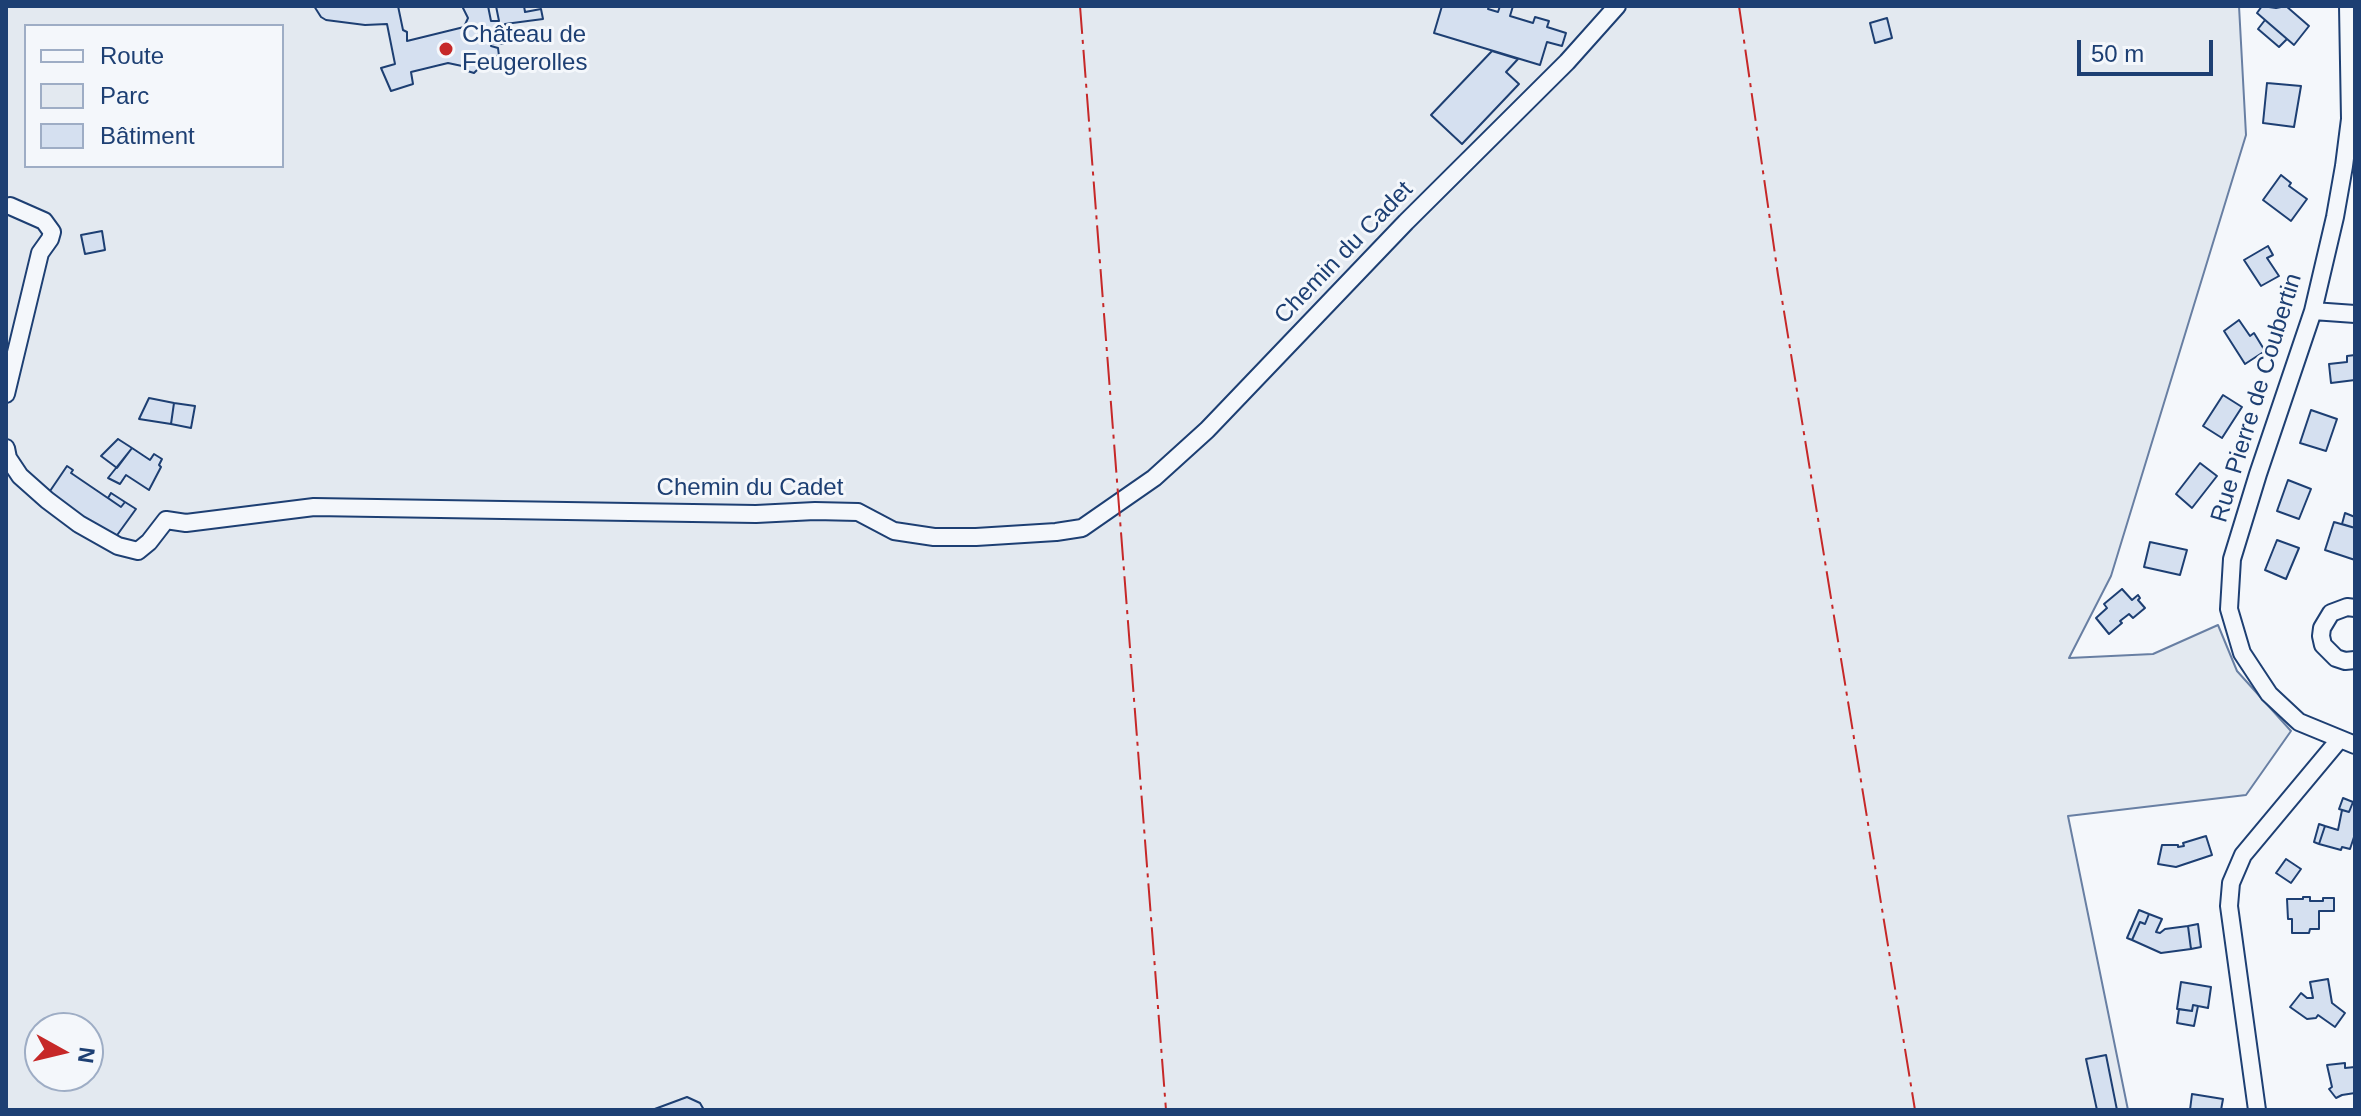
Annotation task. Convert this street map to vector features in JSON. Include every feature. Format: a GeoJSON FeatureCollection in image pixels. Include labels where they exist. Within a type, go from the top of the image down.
{"type":"FeatureCollection","features":[{"type":"Feature","properties":{"kind":"street","name":"Chemin du Cadet"},"geometry":{"type":"LineString","coordinates":[[6,448],[8,458],[20,476],[47,500],[79,524],[118,546],[138,551],[166,520],[186,523],[314,507],[756,514],[858,512],[894,531],[934,537],[1056,532],[1082,528],[1154,478],[1207,430],[1406,222],[1567,62],[1617,6]]}},
{"type":"Feature","properties":{"kind":"street","name":"Rue Pierre de Coubertin"},"geometry":{"type":"LineString","coordinates":[[2347,742],[2299,722],[2269,694],[2242,653],[2229,609],[2232,559],[2313,311],[2342,179],[2350,119],[2348,6]]}},
{"type":"Feature","properties":{"kind":"street"},"geometry":{"type":"LineString","coordinates":[[6,394],[40,253],[52,232],[44,221],[10,206]]}},
{"type":"Feature","properties":{"kind":"street"},"geometry":{"type":"LineString","coordinates":[[2313,311],[2355,314]]}},
{"type":"Feature","properties":{"kind":"street"},"geometry":{"type":"LineString","coordinates":[[2355,608],[2338,609],[2331,613],[2321,636],[2323,645],[2336,658],[2355,660]]}},
{"type":"Feature","properties":{"kind":"street"},"geometry":{"type":"LineString","coordinates":[[2257,1110],[2229,906],[2231,883],[2243,855],[2347,742]]}},
{"type":"Feature","properties":{"kind":"green space"},"geometry":{"type":"Polygon","coordinates":[[[6,6],[2239,6],[2246,135],[2111,576],[2069,658],[2153,654],[2218,625],[2237,671],[2291,731],[2246,795],[2068,816],[2128,1110],[6,1110],[6,6]]]}},
{"type":"Feature","properties":{"kind":"building","name":"Château de Feugerolles"},"geometry":{"type":"Polygon","coordinates":[[[314,6],[398,6],[407,41],[464,27],[468,18],[462,6],[488,6],[491,21],[499,21],[496,6],[524,6],[525,12],[541,9],[543,19],[505,24],[504,44],[492,43],[491,46],[498,48],[499,56],[480,61],[481,66],[474,73],[448,63],[411,72],[413,84],[391,91],[381,68],[395,64],[387,24],[365,25],[326,20],[314,6]]]}},
{"type":"Feature","properties":{"kind":"building"},"geometry":{"type":"Polygon","coordinates":[[[1442,6],[1489,6],[1488,9],[1498,12],[1500,6],[1513,6],[1510,16],[1533,23],[1535,17],[1549,21],[1547,27],[1566,33],[1562,46],[1547,42],[1540,65],[1434,33],[1442,6]]]}},
{"type":"Feature","properties":{"kind":"building"},"geometry":{"type":"Polygon","coordinates":[[[2262,6],[2286,6],[2309,26],[2294,45],[2257,13],[2262,6]]]}},
{"type":"Feature","properties":{"kind":"building"},"geometry":{"type":"Polygon","coordinates":[[[1887,18],[1892,38],[1875,43],[1870,23],[1887,18]]]}},
{"type":"Feature","properties":{"kind":"building"},"geometry":{"type":"Polygon","coordinates":[[[2265,20],[2287,39],[2279,47],[2258,29],[2265,20]]]}},
{"type":"Feature","properties":{"kind":"building"},"geometry":{"type":"Polygon","coordinates":[[[1492,51],[1518,59],[1506,72],[1519,84],[1462,144],[1431,115],[1492,51]]]}},
{"type":"Feature","properties":{"kind":"building"},"geometry":{"type":"Polygon","coordinates":[[[2267,83],[2301,86],[2294,127],[2263,123],[2267,83]]]}},
{"type":"Feature","properties":{"kind":"building"},"geometry":{"type":"Polygon","coordinates":[[[2281,175],[2291,183],[2289,186],[2307,199],[2291,221],[2263,200],[2281,175]]]}},
{"type":"Feature","properties":{"kind":"building"},"geometry":{"type":"Polygon","coordinates":[[[102,231],[105,250],[85,254],[81,235],[102,231]]]}},
{"type":"Feature","properties":{"kind":"building"},"geometry":{"type":"Polygon","coordinates":[[[2268,246],[2273,255],[2267,258],[2279,276],[2261,286],[2244,260],[2268,246]]]}},
{"type":"Feature","properties":{"kind":"building"},"geometry":{"type":"Polygon","coordinates":[[[2239,320],[2250,336],[2254,333],[2265,351],[2245,364],[2224,331],[2239,320]]]}},
{"type":"Feature","properties":{"kind":"building"},"geometry":{"type":"Polygon","coordinates":[[[2355,355],[2355,380],[2331,383],[2329,364],[2347,362],[2347,356],[2355,355]]]}},
{"type":"Feature","properties":{"kind":"building"},"geometry":{"type":"Polygon","coordinates":[[[2223,395],[2242,407],[2222,438],[2203,426],[2223,395]]]}},
{"type":"Feature","properties":{"kind":"building"},"geometry":{"type":"Polygon","coordinates":[[[149,398],[174,403],[171,424],[139,419],[149,398]]]}},
{"type":"Feature","properties":{"kind":"building"},"geometry":{"type":"Polygon","coordinates":[[[174,403],[195,406],[191,428],[171,424],[174,403]]]}},
{"type":"Feature","properties":{"kind":"building"},"geometry":{"type":"Polygon","coordinates":[[[2311,410],[2337,419],[2326,451],[2300,443],[2311,410]]]}},
{"type":"Feature","properties":{"kind":"building"},"geometry":{"type":"Polygon","coordinates":[[[118,439],[132,448],[117,468],[101,456],[118,439]]]}},
{"type":"Feature","properties":{"kind":"building"},"geometry":{"type":"Polygon","coordinates":[[[132,448],[150,460],[154,454],[162,459],[149,490],[126,475],[120,484],[108,478],[132,448]]]}},
{"type":"Feature","properties":{"kind":"building"},"geometry":{"type":"Polygon","coordinates":[[[2200,463],[2217,476],[2192,508],[2176,494],[2200,463]]]}},
{"type":"Feature","properties":{"kind":"building"},"geometry":{"type":"Polygon","coordinates":[[[67,466],[73,470],[71,473],[121,507],[125,502],[136,509],[115,538],[48,494],[67,466]]]}},
{"type":"Feature","properties":{"kind":"building"},"geometry":{"type":"Polygon","coordinates":[[[2288,480],[2311,489],[2299,519],[2277,511],[2288,480]]]}},
{"type":"Feature","properties":{"kind":"building"},"geometry":{"type":"Polygon","coordinates":[[[111,493],[125,502],[121,507],[108,498],[111,493]]]}},
{"type":"Feature","properties":{"kind":"building"},"geometry":{"type":"Polygon","coordinates":[[[2345,513],[2355,517],[2355,528],[2342,524],[2345,513]]]}},
{"type":"Feature","properties":{"kind":"building"},"geometry":{"type":"Polygon","coordinates":[[[2334,522],[2355,528],[2355,560],[2325,550],[2334,522]]]}},
{"type":"Feature","properties":{"kind":"building"},"geometry":{"type":"Polygon","coordinates":[[[2277,540],[2299,548],[2286,579],[2265,570],[2277,540]]]}},
{"type":"Feature","properties":{"kind":"building"},"geometry":{"type":"Polygon","coordinates":[[[2150,542],[2187,550],[2180,575],[2144,567],[2150,542]]]}},
{"type":"Feature","properties":{"kind":"building"},"geometry":{"type":"Polygon","coordinates":[[[2122,589],[2132,600],[2138,595],[2145,608],[2133,618],[2129,614],[2109,634],[2096,618],[2107,608],[2104,604],[2122,589]]]}},
{"type":"Feature","properties":{"kind":"building"},"geometry":{"type":"Polygon","coordinates":[[[2343,798],[2353,802],[2349,812],[2339,809],[2343,798]]]}},
{"type":"Feature","properties":{"kind":"building"},"geometry":{"type":"Polygon","coordinates":[[[2353,802],[2355,834],[2350,849],[2342,847],[2341,850],[2319,844],[2325,826],[2338,830],[2342,810],[2349,812],[2353,802]]]}},
{"type":"Feature","properties":{"kind":"building"},"geometry":{"type":"Polygon","coordinates":[[[2319,824],[2325,826],[2319,844],[2314,842],[2319,824]]]}},
{"type":"Feature","properties":{"kind":"building"},"geometry":{"type":"Polygon","coordinates":[[[2206,836],[2212,855],[2176,867],[2158,864],[2162,845],[2184,846],[2183,843],[2206,836]]]}},
{"type":"Feature","properties":{"kind":"building"},"geometry":{"type":"Polygon","coordinates":[[[2286,859],[2301,869],[2291,883],[2276,873],[2286,859]]]}},
{"type":"Feature","properties":{"kind":"building"},"geometry":{"type":"Polygon","coordinates":[[[2310,897],[2310,901],[2334,898],[2334,911],[2319,911],[2319,929],[2310,929],[2309,933],[2292,933],[2287,899],[2310,897]]]}},
{"type":"Feature","properties":{"kind":"building"},"geometry":{"type":"Polygon","coordinates":[[[2139,910],[2149,914],[2145,924],[2140,922],[2132,940],[2127,938],[2139,910]]]}},
{"type":"Feature","properties":{"kind":"building"},"geometry":{"type":"Polygon","coordinates":[[[2149,914],[2162,919],[2156,932],[2188,926],[2191,949],[2161,953],[2132,940],[2140,922],[2145,924],[2149,914]]]}},
{"type":"Feature","properties":{"kind":"building"},"geometry":{"type":"Polygon","coordinates":[[[2198,924],[2201,947],[2191,949],[2188,926],[2198,924]]]}},
{"type":"Feature","properties":{"kind":"building"},"geometry":{"type":"Polygon","coordinates":[[[2328,979],[2332,1003],[2345,1013],[2335,1027],[2318,1015],[2307,1019],[2290,1007],[2301,993],[2313,998],[2310,982],[2328,979]]]}},
{"type":"Feature","properties":{"kind":"building"},"geometry":{"type":"Polygon","coordinates":[[[2181,982],[2211,987],[2208,1008],[2193,1005],[2192,1011],[2177,1009],[2181,982]]]}},
{"type":"Feature","properties":{"kind":"building"},"geometry":{"type":"Polygon","coordinates":[[[2193,1005],[2198,1006],[2194,1026],[2177,1023],[2179,1009],[2192,1011],[2193,1005]]]}},
{"type":"Feature","properties":{"kind":"building"},"geometry":{"type":"Polygon","coordinates":[[[2106,1055],[2117,1110],[2097,1110],[2086,1059],[2106,1055]]]}},
{"type":"Feature","properties":{"kind":"building"},"geometry":{"type":"Polygon","coordinates":[[[2345,1063],[2345,1068],[2355,1067],[2355,1093],[2336,1098],[2329,1089],[2332,1087],[2327,1065],[2345,1063]]]}},
{"type":"Feature","properties":{"kind":"building"},"geometry":{"type":"Polygon","coordinates":[[[2192,1094],[2223,1099],[2221,1110],[2190,1110],[2192,1094]]]}},
{"type":"Feature","properties":{"kind":"building"},"geometry":{"type":"Polygon","coordinates":[[[687,1097],[700,1103],[704,1110],[652,1110],[687,1097]]]}},
{"type":"Feature","properties":{"kind":"power"},"geometry":{"type":"LineString","coordinates":[[1080,6],[1166,1110]]}},
{"type":"Feature","properties":{"kind":"power"},"geometry":{"type":"LineString","coordinates":[[1739,6],[1778,275],[1915,1110]]}},
{"type":"Feature","properties":{"kind":"place","name":"Château de Feugerolles"},"geometry":{"type":"Point","coordinates":[446,49]}}]}
